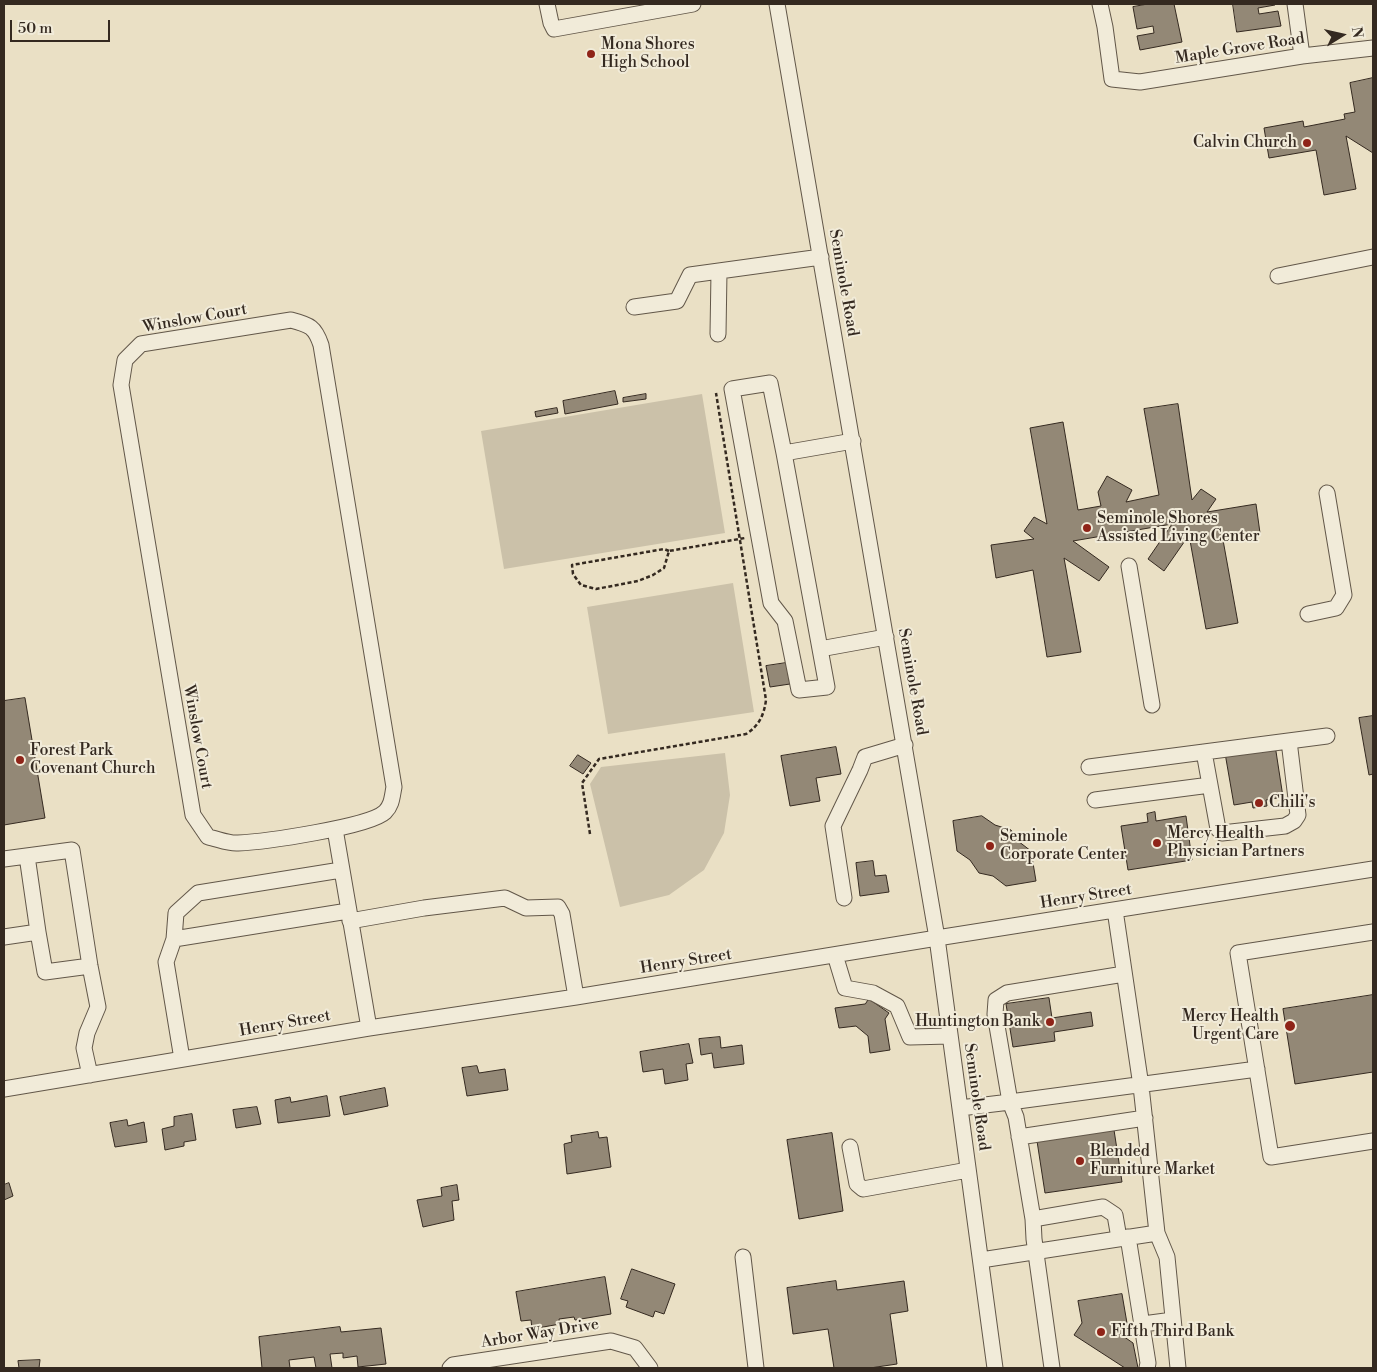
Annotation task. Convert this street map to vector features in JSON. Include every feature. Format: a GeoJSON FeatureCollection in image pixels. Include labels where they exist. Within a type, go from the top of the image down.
{"type":"FeatureCollection","features":[{"type":"Feature","properties":{"kind":"street"},"geometry":{"type":"LineString","coordinates":[[547,4],[554,29],[693,4]]}},
{"type":"Feature","properties":{"kind":"street","name":"Seminole Road"},"geometry":{"type":"LineString","coordinates":[[778,4],[937,938],[995,1368]]}},
{"type":"Feature","properties":{"kind":"street","name":"Maple Grove Road"},"geometry":{"type":"LineString","coordinates":[[1100,4],[1112,79],[1140,82],[1302,56],[1373,48]]}},
{"type":"Feature","properties":{"kind":"street"},"geometry":{"type":"LineString","coordinates":[[1295,4],[1302,56]]}},
{"type":"Feature","properties":{"kind":"street"},"geometry":{"type":"LineString","coordinates":[[634,307],[677,301],[690,275],[821,256]]}},
{"type":"Feature","properties":{"kind":"street"},"geometry":{"type":"LineString","coordinates":[[1278,276],[1373,257]]}},
{"type":"Feature","properties":{"kind":"street"},"geometry":{"type":"LineString","coordinates":[[718,334],[719,272]]}},
{"type":"Feature","properties":{"kind":"street","name":"Winslow Court"},"geometry":{"type":"LineString","coordinates":[[292,320],[306,324],[316,331],[319,338],[394,788],[391,803],[384,813],[370,820],[334,829],[236,844],[208,837],[193,815],[121,385],[125,360],[141,344],[292,320]]}},
{"type":"Feature","properties":{"kind":"street"},"geometry":{"type":"LineString","coordinates":[[770,382],[784,453],[827,687],[799,690],[785,621],[771,603],[732,388],[770,382]]}},
{"type":"Feature","properties":{"kind":"street"},"geometry":{"type":"LineString","coordinates":[[784,453],[853,441]]}},
{"type":"Feature","properties":{"kind":"street"},"geometry":{"type":"LineString","coordinates":[[1308,614],[1336,608],[1344,595],[1327,493]]}},
{"type":"Feature","properties":{"kind":"street"},"geometry":{"type":"LineString","coordinates":[[1129,566],[1152,705]]}},
{"type":"Feature","properties":{"kind":"street"},"geometry":{"type":"LineString","coordinates":[[820,649],[886,637]]}},
{"type":"Feature","properties":{"kind":"street"},"geometry":{"type":"LineString","coordinates":[[1089,767],[1327,736]]}},
{"type":"Feature","properties":{"kind":"street"},"geometry":{"type":"LineString","coordinates":[[1204,752],[1218,829],[1222,833],[1285,826],[1298,815],[1289,741]]}},
{"type":"Feature","properties":{"kind":"street"},"geometry":{"type":"LineString","coordinates":[[844,898],[833,826],[865,757],[905,746]]}},
{"type":"Feature","properties":{"kind":"street"},"geometry":{"type":"LineString","coordinates":[[1095,800],[1210,785]]}},
{"type":"Feature","properties":{"kind":"street"},"geometry":{"type":"LineString","coordinates":[[334,829],[369,1028]]}},
{"type":"Feature","properties":{"kind":"street"},"geometry":{"type":"LineString","coordinates":[[4,859],[72,850],[98,1007],[87,1033],[84,1048],[90,1074]]}},
{"type":"Feature","properties":{"kind":"street"},"geometry":{"type":"LineString","coordinates":[[27,856],[44,972],[90,966]]}},
{"type":"Feature","properties":{"kind":"street","name":"Henry Street"},"geometry":{"type":"LineString","coordinates":[[4,1089],[369,1028],[576,997],[1373,869]]}},
{"type":"Feature","properties":{"kind":"street"},"geometry":{"type":"LineString","coordinates":[[182,1059],[166,962],[174,939],[176,913],[198,892],[341,870]]}},
{"type":"Feature","properties":{"kind":"street"},"geometry":{"type":"LineString","coordinates":[[174,939],[504,898],[526,908],[558,907],[562,914],[576,997]]}},
{"type":"Feature","properties":{"kind":"street"},"geometry":{"type":"LineString","coordinates":[[1114,910],[1141,1086],[1157,1233],[1168,1257],[1178,1368]]}},
{"type":"Feature","properties":{"kind":"street"},"geometry":{"type":"LineString","coordinates":[[4,937],[38,932]]}},
{"type":"Feature","properties":{"kind":"street"},"geometry":{"type":"LineString","coordinates":[[1373,932],[1238,953],[1272,1157],[1373,1141]]}},
{"type":"Feature","properties":{"kind":"street"},"geometry":{"type":"LineString","coordinates":[[835,955],[846,988],[873,993],[897,1006],[910,1038],[950,1036]]}},
{"type":"Feature","properties":{"kind":"street"},"geometry":{"type":"LineString","coordinates":[[1052,1368],[1034,1239],[1033,1219],[1016,1117],[1010,1102],[995,1014],[996,1000],[1007,994],[1124,974]]}},
{"type":"Feature","properties":{"kind":"street"},"geometry":{"type":"LineString","coordinates":[[960,1108],[1257,1070]]}},
{"type":"Feature","properties":{"kind":"street"},"geometry":{"type":"LineString","coordinates":[[1019,1137],[1145,1118]]}},
{"type":"Feature","properties":{"kind":"street"},"geometry":{"type":"LineString","coordinates":[[850,1147],[857,1184],[863,1189],[968,1170]]}},
{"type":"Feature","properties":{"kind":"street"},"geometry":{"type":"LineString","coordinates":[[1033,1219],[1103,1207],[1115,1214],[1124,1237],[1142,1324],[1148,1363],[1147,1368]]}},
{"type":"Feature","properties":{"kind":"street"},"geometry":{"type":"LineString","coordinates":[[981,1260],[1157,1233]]}},
{"type":"Feature","properties":{"kind":"street"},"geometry":{"type":"LineString","coordinates":[[743,1257],[756,1368]]}},
{"type":"Feature","properties":{"kind":"street"},"geometry":{"type":"LineString","coordinates":[[1142,1324],[1173,1320]]}},
{"type":"Feature","properties":{"kind":"street","name":"Arbor Way Drive"},"geometry":{"type":"LineString","coordinates":[[450,1368],[453,1365],[611,1341],[636,1348],[650,1368]]}},
{"type":"Feature","properties":{"kind":"path"},"geometry":{"type":"LineString","coordinates":[[590,834],[582,783],[599,759],[746,734],[754,729],[764,712],[766,700],[716,393]]}},
{"type":"Feature","properties":{"kind":"path"},"geometry":{"type":"LineString","coordinates":[[669,551],[664,568],[638,581],[596,589],[581,585],[573,574],[572,565],[664,549],[669,551],[759,536]]}},
{"type":"Feature","properties":{"kind":"shaded area"},"geometry":{"type":"Polygon","coordinates":[[[702,394],[725,533],[504,569],[481,431],[702,394]]]}},
{"type":"Feature","properties":{"kind":"shaded area"},"geometry":{"type":"Polygon","coordinates":[[[733,583],[754,712],[608,734],[587,607],[733,583]]]}},
{"type":"Feature","properties":{"kind":"shaded area"},"geometry":{"type":"Polygon","coordinates":[[[725,753],[730,795],[724,833],[704,870],[669,895],[620,907],[590,784],[601,767],[725,753]]]}},
{"type":"Feature","properties":{"kind":"building"},"geometry":{"type":"Polygon","coordinates":[[[1148,4],[1174,4],[1182,42],[1140,50],[1137,36],[1154,33],[1153,26],[1137,29],[1133,7],[1148,4]]]}},
{"type":"Feature","properties":{"kind":"building"},"geometry":{"type":"Polygon","coordinates":[[[1233,4],[1275,4],[1258,8],[1259,14],[1278,11],[1281,26],[1237,32],[1233,4]]]}},
{"type":"Feature","properties":{"kind":"building","name":"Calvin Church"},"geometry":{"type":"Polygon","coordinates":[[[1373,78],[1373,153],[1346,136],[1356,189],[1324,195],[1316,150],[1269,158],[1264,128],[1303,121],[1304,127],[1345,119],[1344,114],[1355,112],[1350,83],[1373,78]]]}},
{"type":"Feature","properties":{"kind":"building"},"geometry":{"type":"Polygon","coordinates":[[[615,391],[618,404],[565,414],[563,401],[615,391]]]}},
{"type":"Feature","properties":{"kind":"building"},"geometry":{"type":"Polygon","coordinates":[[[646,394],[646,399],[623,402],[623,398],[646,394]]]}},
{"type":"Feature","properties":{"kind":"building","name":"Seminole Shores Assisted Living Center"},"geometry":{"type":"Polygon","coordinates":[[[1178,404],[1192,500],[1201,489],[1216,499],[1207,512],[1256,504],[1260,533],[1223,540],[1238,623],[1206,629],[1189,535],[1164,571],[1148,559],[1172,524],[1073,541],[1109,567],[1099,581],[1064,558],[1081,652],[1047,657],[1033,570],[996,578],[991,545],[1034,539],[1024,531],[1034,517],[1047,524],[1030,428],[1063,422],[1078,510],[1101,506],[1098,492],[1107,476],[1132,490],[1126,502],[1159,495],[1144,409],[1178,404]]]}},
{"type":"Feature","properties":{"kind":"building"},"geometry":{"type":"Polygon","coordinates":[[[557,408],[558,413],[536,417],[535,412],[557,408]]]}},
{"type":"Feature","properties":{"kind":"building"},"geometry":{"type":"Polygon","coordinates":[[[786,663],[790,684],[770,687],[766,666],[786,663]]]}},
{"type":"Feature","properties":{"kind":"building","name":"Forest Park Covenant Church"},"geometry":{"type":"Polygon","coordinates":[[[25,698],[45,818],[4,825],[4,701],[25,698]]]}},
{"type":"Feature","properties":{"kind":"building"},"geometry":{"type":"Polygon","coordinates":[[[1373,716],[1373,774],[1369,775],[1359,718],[1373,716]]]}},
{"type":"Feature","properties":{"kind":"building"},"geometry":{"type":"Polygon","coordinates":[[[1275,745],[1283,797],[1266,800],[1267,806],[1253,808],[1252,802],[1234,805],[1225,753],[1275,745]]]}},
{"type":"Feature","properties":{"kind":"building"},"geometry":{"type":"Polygon","coordinates":[[[836,747],[841,774],[816,778],[820,801],[790,806],[781,756],[836,747]]]}},
{"type":"Feature","properties":{"kind":"building"},"geometry":{"type":"Polygon","coordinates":[[[578,755],[591,763],[583,774],[570,766],[578,755]]]}},
{"type":"Feature","properties":{"kind":"building","name":"Mercy Health Physician Partners"},"geometry":{"type":"Polygon","coordinates":[[[1155,812],[1156,821],[1186,816],[1192,860],[1128,870],[1121,826],[1148,822],[1147,814],[1155,812]]]}},
{"type":"Feature","properties":{"kind":"building","name":"Seminole Corporate Center"},"geometry":{"type":"Polygon","coordinates":[[[982,816],[995,825],[1011,830],[1018,841],[1031,851],[1036,881],[1006,886],[993,876],[979,873],[970,860],[957,851],[953,821],[982,816]]]}},
{"type":"Feature","properties":{"kind":"building"},"geometry":{"type":"Polygon","coordinates":[[[873,861],[875,876],[886,875],[889,892],[860,896],[856,863],[873,861]]]}},
{"type":"Feature","properties":{"kind":"building"},"geometry":{"type":"Polygon","coordinates":[[[1373,995],[1373,1072],[1295,1084],[1283,1009],[1373,995]]]}},
{"type":"Feature","properties":{"kind":"building","name":"Huntington Bank"},"geometry":{"type":"Polygon","coordinates":[[[1049,998],[1052,1018],[1091,1012],[1093,1026],[1054,1032],[1055,1041],[1013,1047],[1006,1004],[1049,998]]]}},
{"type":"Feature","properties":{"kind":"building"},"geometry":{"type":"Polygon","coordinates":[[[869,999],[889,1013],[885,1019],[890,1050],[870,1053],[868,1036],[856,1026],[839,1028],[835,1008],[865,1004],[869,999]]]}},
{"type":"Feature","properties":{"kind":"building"},"geometry":{"type":"Polygon","coordinates":[[[720,1037],[721,1048],[742,1045],[744,1064],[714,1068],[712,1053],[701,1055],[699,1039],[720,1037]]]}},
{"type":"Feature","properties":{"kind":"building"},"geometry":{"type":"Polygon","coordinates":[[[689,1044],[693,1063],[686,1064],[688,1080],[665,1084],[663,1069],[643,1072],[640,1052],[689,1044]]]}},
{"type":"Feature","properties":{"kind":"building"},"geometry":{"type":"Polygon","coordinates":[[[477,1066],[479,1073],[505,1069],[508,1090],[467,1096],[462,1068],[477,1066]]]}},
{"type":"Feature","properties":{"kind":"building"},"geometry":{"type":"Polygon","coordinates":[[[385,1088],[388,1106],[344,1115],[340,1097],[385,1088]]]}},
{"type":"Feature","properties":{"kind":"building"},"geometry":{"type":"Polygon","coordinates":[[[327,1096],[330,1116],[278,1123],[275,1100],[290,1097],[291,1102],[327,1096]]]}},
{"type":"Feature","properties":{"kind":"building"},"geometry":{"type":"Polygon","coordinates":[[[257,1107],[261,1124],[236,1128],[233,1110],[257,1107]]]}},
{"type":"Feature","properties":{"kind":"building"},"geometry":{"type":"Polygon","coordinates":[[[192,1114],[196,1140],[184,1142],[184,1146],[165,1150],[162,1129],[174,1126],[174,1117],[192,1114]]]}},
{"type":"Feature","properties":{"kind":"building"},"geometry":{"type":"Polygon","coordinates":[[[127,1120],[128,1126],[144,1122],[147,1142],[115,1147],[110,1123],[127,1120]]]}},
{"type":"Feature","properties":{"kind":"building","name":"Blended Furniture Market"},"geometry":{"type":"Polygon","coordinates":[[[1114,1130],[1122,1182],[1045,1193],[1037,1141],[1114,1130]]]}},
{"type":"Feature","properties":{"kind":"building"},"geometry":{"type":"Polygon","coordinates":[[[598,1132],[599,1138],[607,1137],[611,1167],[567,1174],[564,1144],[572,1142],[571,1136],[598,1132]]]}},
{"type":"Feature","properties":{"kind":"building"},"geometry":{"type":"Polygon","coordinates":[[[832,1133],[843,1211],[799,1219],[787,1140],[832,1133]]]}},
{"type":"Feature","properties":{"kind":"building"},"geometry":{"type":"Polygon","coordinates":[[[9,1183],[13,1196],[4,1200],[4,1185],[9,1183]]]}},
{"type":"Feature","properties":{"kind":"building"},"geometry":{"type":"Polygon","coordinates":[[[457,1185],[459,1200],[452,1201],[454,1220],[423,1227],[417,1200],[442,1196],[441,1188],[457,1185]]]}},
{"type":"Feature","properties":{"kind":"building"},"geometry":{"type":"Polygon","coordinates":[[[632,1269],[675,1284],[664,1314],[655,1311],[653,1317],[626,1307],[628,1301],[621,1299],[632,1269]]]}},
{"type":"Feature","properties":{"kind":"building"},"geometry":{"type":"Polygon","coordinates":[[[605,1277],[611,1314],[575,1320],[574,1317],[559,1319],[560,1324],[532,1329],[531,1320],[521,1321],[516,1292],[605,1277]]]}},
{"type":"Feature","properties":{"kind":"building"},"geometry":{"type":"Polygon","coordinates":[[[836,1281],[837,1290],[904,1281],[908,1311],[890,1314],[897,1364],[870,1368],[834,1368],[828,1329],[793,1334],[787,1288],[836,1281]]]}},
{"type":"Feature","properties":{"kind":"building","name":"Fifth Third Bank"},"geometry":{"type":"Polygon","coordinates":[[[1122,1294],[1128,1329],[1123,1336],[1133,1343],[1138,1368],[1125,1368],[1074,1335],[1082,1323],[1078,1301],[1122,1294]]]}},
{"type":"Feature","properties":{"kind":"building"},"geometry":{"type":"Polygon","coordinates":[[[340,1327],[341,1332],[381,1328],[386,1364],[358,1367],[357,1356],[343,1358],[343,1353],[330,1354],[332,1368],[316,1368],[314,1357],[289,1360],[290,1368],[262,1368],[259,1337],[340,1327]]]}},
{"type":"Feature","properties":{"kind":"building"},"geometry":{"type":"Polygon","coordinates":[[[40,1360],[39,1368],[19,1368],[18,1361],[40,1360]]]}},
{"type":"Feature","properties":{"kind":"place","name":"Mona Shores High School"},"geometry":{"type":"Point","coordinates":[591,54]}},
{"type":"Feature","properties":{"kind":"place","name":"Calvin Church"},"geometry":{"type":"Point","coordinates":[1307,143]}},
{"type":"Feature","properties":{"kind":"place","name":"Seminole Shores Assisted Living Center"},"geometry":{"type":"Point","coordinates":[1087,528]}},
{"type":"Feature","properties":{"kind":"place","name":"Forest Park Covenant Church"},"geometry":{"type":"Point","coordinates":[20,760]}},
{"type":"Feature","properties":{"kind":"place","name":"Chili's"},"geometry":{"type":"Point","coordinates":[1259,803]}},
{"type":"Feature","properties":{"kind":"place","name":"Mercy Health Physician Partners"},"geometry":{"type":"Point","coordinates":[1157,843]}},
{"type":"Feature","properties":{"kind":"place","name":"Seminole Corporate Center"},"geometry":{"type":"Point","coordinates":[990,846]}},
{"type":"Feature","properties":{"kind":"place","name":"Huntington Bank"},"geometry":{"type":"Point","coordinates":[1050,1022]}},
{"type":"Feature","properties":{"kind":"place","name":"Mercy Health Urgent Care"},"geometry":{"type":"Point","coordinates":[1290,1026]}},
{"type":"Feature","properties":{"kind":"place","name":"Blended Furniture Market"},"geometry":{"type":"Point","coordinates":[1080,1161]}},
{"type":"Feature","properties":{"kind":"place","name":"Fifth Third Bank"},"geometry":{"type":"Point","coordinates":[1101,1332]}}]}
